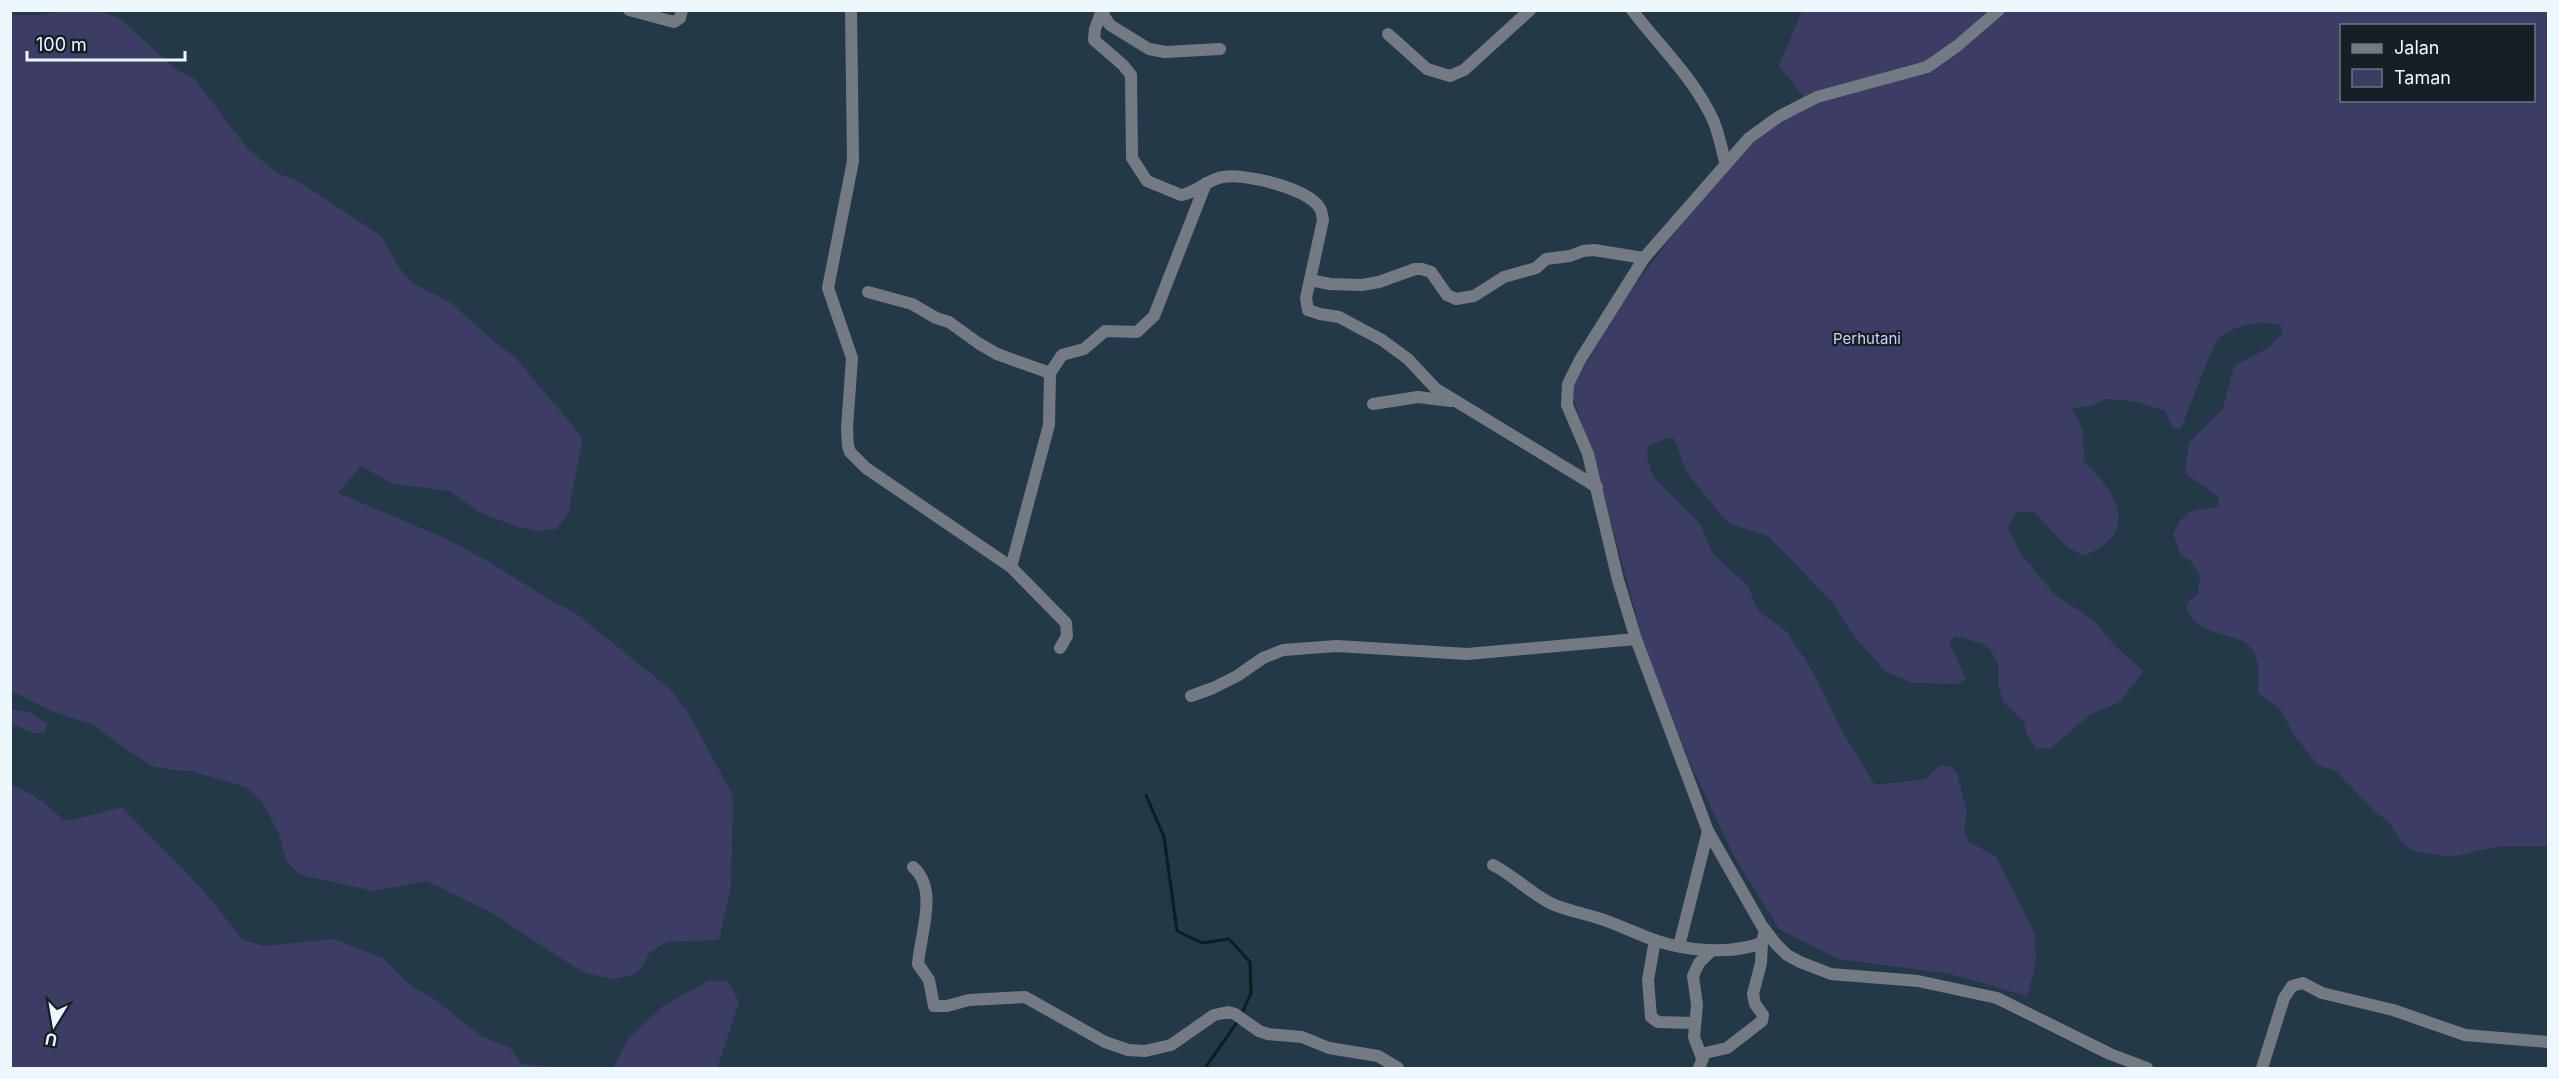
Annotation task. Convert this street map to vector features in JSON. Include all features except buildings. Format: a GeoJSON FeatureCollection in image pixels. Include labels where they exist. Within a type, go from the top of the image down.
{"type":"FeatureCollection","features":[{"type":"Feature","properties":{"kind":"street"},"geometry":{"type":"LineString","coordinates":[[629,10],[674,21],[680,18],[682,10]]}},
{"type":"Feature","properties":{"kind":"street"},"geometry":{"type":"LineString","coordinates":[[851,10],[853,161],[828,288],[852,358],[847,428],[848,446],[850,452],[866,468],[1011,567],[1066,623],[1067,636],[1060,648]]}},
{"type":"Feature","properties":{"kind":"street"},"geometry":{"type":"LineString","coordinates":[[1103,10],[1110,25],[1149,49],[1165,52],[1220,49]]}},
{"type":"Feature","properties":{"kind":"street"},"geometry":{"type":"LineString","coordinates":[[1103,10],[1093,38],[1096,44],[1123,65],[1131,75],[1132,151],[1137,168],[1147,181],[1178,194],[1186,194],[1206,183],[1226,176],[1251,178],[1280,186],[1315,202],[1320,207],[1323,220],[1306,298],[1308,310],[1320,315],[1339,317],[1382,340],[1408,359],[1436,389],[1597,487]]}},
{"type":"Feature","properties":{"kind":"street"},"geometry":{"type":"LineString","coordinates":[[1388,34],[1427,69],[1450,75],[1464,70],[1530,10]]}},
{"type":"Feature","properties":{"kind":"street"},"geometry":{"type":"LineString","coordinates":[[1632,10],[1702,100],[1715,124],[1725,162]]}},
{"type":"Feature","properties":{"kind":"street"},"geometry":{"type":"LineString","coordinates":[[1999,10],[1927,68],[1816,97],[1763,126],[1725,162],[1644,258],[1568,384],[1567,405],[1585,445],[1618,580],[1636,639],[1708,831],[1765,930],[1787,955],[1816,970],[1854,978],[1918,981],[1997,998],[2102,1050],[2147,1068]]}},
{"type":"Feature","properties":{"kind":"street"},"geometry":{"type":"LineString","coordinates":[[1011,567],[1049,425],[1050,374],[1062,355],[1084,349],[1105,331],[1137,332],[1154,316],[1206,183]]}},
{"type":"Feature","properties":{"kind":"street"},"geometry":{"type":"LineString","coordinates":[[1310,280],[1330,284],[1362,285],[1379,282],[1415,269],[1422,269],[1431,272],[1447,295],[1456,299],[1474,296],[1504,277],[1536,268],[1546,259],[1594,250],[1644,258]]}},
{"type":"Feature","properties":{"kind":"street"},"geometry":{"type":"LineString","coordinates":[[868,292],[912,304],[936,318],[955,325],[997,354],[1050,374]]}},
{"type":"Feature","properties":{"kind":"street"},"geometry":{"type":"LineString","coordinates":[[1373,404],[1418,397],[1458,402]]}},
{"type":"Feature","properties":{"kind":"street"},"geometry":{"type":"LineString","coordinates":[[1191,696],[1214,688],[1263,658],[1283,650],[1337,646],[1467,654],[1636,639]]}},
{"type":"Feature","properties":{"kind":"street"},"geometry":{"type":"LineString","coordinates":[[1679,946],[1708,831]]}},
{"type":"Feature","properties":{"kind":"street"},"geometry":{"type":"LineString","coordinates":[[1493,865],[1515,877],[1548,902],[1563,909],[1599,918],[1655,940],[1712,950],[1742,948],[1762,943]]}},
{"type":"Feature","properties":{"kind":"street"},"geometry":{"type":"LineString","coordinates":[[913,867],[919,872],[926,887],[926,907],[918,964],[929,980],[934,1006],[947,1006],[969,1000],[1025,997],[1105,1042],[1128,1050],[1145,1051],[1172,1045],[1221,1012],[1235,1014],[1259,1031],[1268,1034],[1302,1037],[1329,1048],[1378,1056],[1398,1068]]}},
{"type":"Feature","properties":{"kind":"street"},"geometry":{"type":"LineString","coordinates":[[1701,1063],[1707,1051],[1732,1045],[1762,1021],[1763,1015],[1755,1004],[1753,994],[1761,963],[1765,930]]}},
{"type":"Feature","properties":{"kind":"street"},"geometry":{"type":"LineString","coordinates":[[1655,940],[1648,980],[1651,1017],[1658,1022],[1694,1023]]}},
{"type":"Feature","properties":{"kind":"street"},"geometry":{"type":"LineString","coordinates":[[1701,1063],[1695,1043],[1694,1023],[1697,999],[1692,984],[1699,963],[1712,950]]}},
{"type":"Feature","properties":{"kind":"street"},"geometry":{"type":"LineString","coordinates":[[2262,1068],[2288,989],[2303,983],[2322,993],[2393,1010],[2465,1035],[2548,1042]]}},
{"type":"Feature","properties":{"kind":"green space"},"geometry":{"type":"Polygon","coordinates":[[[63,11],[100,11],[119,18],[177,70],[195,79],[247,148],[277,173],[296,180],[380,235],[400,269],[414,284],[450,302],[514,356],[583,438],[568,514],[556,529],[536,531],[518,527],[481,513],[449,491],[393,484],[361,466],[338,493],[447,539],[574,612],[670,689],[688,712],[733,796],[731,887],[719,940],[667,942],[650,952],[641,969],[633,975],[613,979],[584,973],[490,912],[427,881],[374,891],[300,875],[286,861],[279,834],[261,800],[246,787],[191,771],[152,766],[94,725],[56,713],[11,691],[11,15],[42,15],[63,11]]]}},
{"type":"Feature","properties":{"kind":"green space","name":"Perhutani"},"geometry":{"type":"Polygon","coordinates":[[[1802,11],[2548,11],[2548,846],[2500,846],[2451,857],[2413,851],[2399,839],[2390,823],[2374,811],[2336,771],[2318,765],[2294,735],[2280,709],[2258,693],[2258,664],[2255,653],[2249,646],[2242,641],[2206,629],[2196,622],[2186,609],[2189,600],[2198,595],[2200,576],[2190,560],[2181,555],[2173,534],[2183,518],[2191,511],[2220,506],[2217,496],[2185,473],[2189,443],[2223,408],[2234,366],[2268,348],[2282,334],[2281,325],[2257,323],[2241,326],[2219,338],[2181,429],[2173,428],[2165,411],[2139,402],[2107,399],[2090,406],[2072,408],[2083,431],[2084,461],[2101,479],[2118,512],[2118,523],[2114,534],[2105,544],[2084,556],[2067,547],[2034,512],[2016,512],[2008,529],[2021,554],[2054,594],[2095,621],[2113,644],[2143,671],[2120,702],[2090,715],[2051,748],[2036,749],[2026,732],[2025,723],[2004,703],[1998,685],[1999,666],[1990,649],[1983,644],[1956,636],[1949,642],[1966,679],[1958,684],[1913,683],[1886,672],[1853,635],[1833,603],[1768,536],[1730,524],[1723,517],[1687,473],[1674,438],[1664,439],[1648,447],[1647,457],[1653,477],[1701,525],[1712,553],[1749,587],[1755,605],[1761,613],[1786,631],[1812,670],[1843,733],[1875,785],[1926,779],[1939,766],[1950,766],[1957,773],[1967,812],[1964,832],[1968,841],[1996,857],[2035,934],[2036,962],[2027,996],[1950,974],[1839,959],[1779,929],[1734,856],[1691,765],[1645,648],[1596,466],[1571,390],[1626,296],[1694,208],[1763,131],[1810,105],[1779,66],[1802,11]]]}},
{"type":"Feature","properties":{"kind":"green space"},"geometry":{"type":"Polygon","coordinates":[[[10,709],[31,713],[47,724],[44,733],[34,733],[11,724],[10,709]]]}},
{"type":"Feature","properties":{"kind":"green space"},"geometry":{"type":"Polygon","coordinates":[[[10,785],[39,799],[63,820],[73,820],[122,807],[202,889],[243,940],[264,946],[334,939],[383,958],[412,987],[430,996],[483,1037],[510,1048],[522,1064],[569,1068],[11,1068],[10,785]]]}},
{"type":"Feature","properties":{"kind":"green space"},"geometry":{"type":"Polygon","coordinates":[[[708,981],[728,981],[739,1002],[718,1066],[720,1068],[613,1068],[628,1039],[663,1006],[708,981]]]}},
{"type":"Feature","properties":{"kind":"waterway"},"geometry":{"type":"LineString","coordinates":[[1146,795],[1164,837],[1177,931],[1202,943],[1229,939],[1250,962],[1251,993],[1241,1015]]}},
{"type":"Feature","properties":{"kind":"waterway"},"geometry":{"type":"LineString","coordinates":[[1205,1068],[1238,1021]]}}]}
